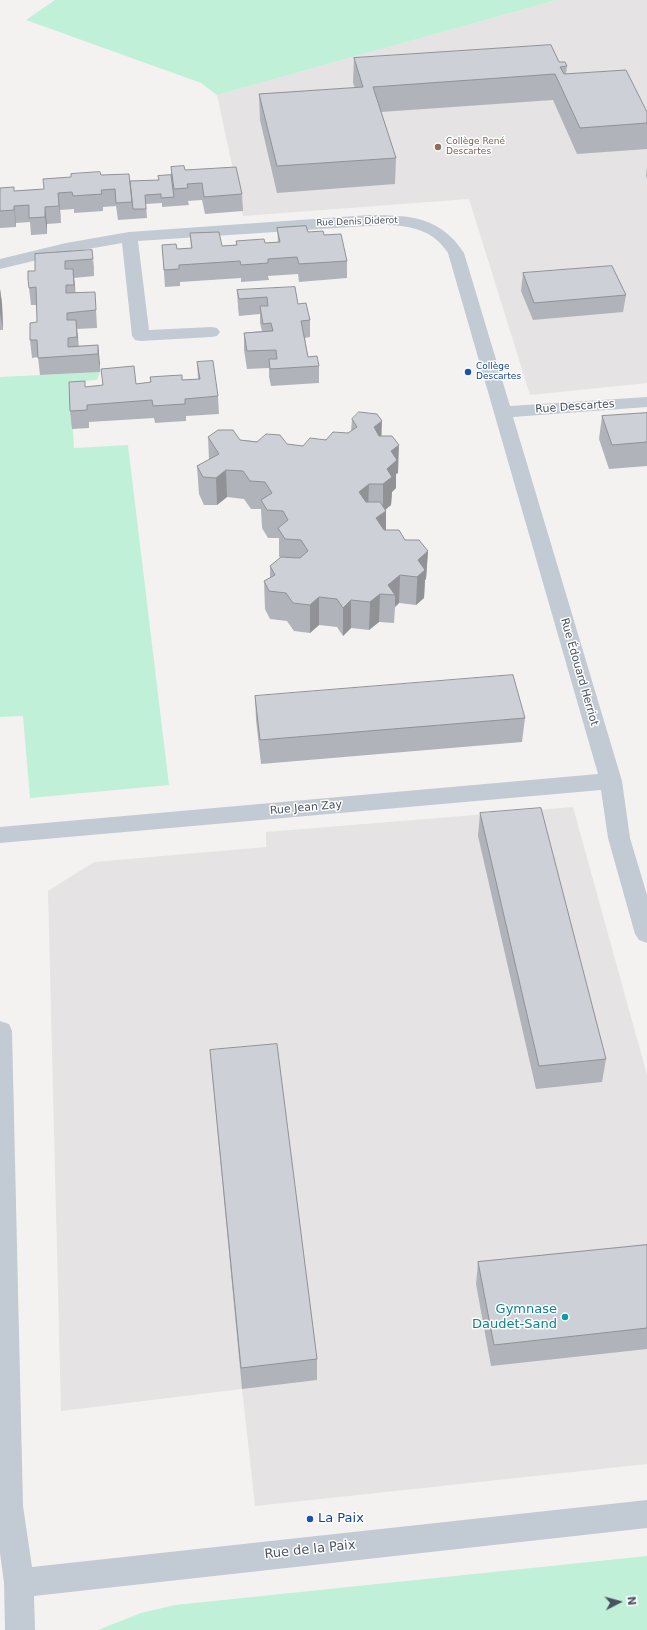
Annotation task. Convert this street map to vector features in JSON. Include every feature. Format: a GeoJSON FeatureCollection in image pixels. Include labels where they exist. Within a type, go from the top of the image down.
{"type":"FeatureCollection","features":[{"type":"Feature","properties":{"kind":"street","name":"Rue Denis Diderot"},"geometry":{"type":"LineString","coordinates":[[0,264],[66,248],[129,237],[170,233],[388,220],[408,221],[433,230],[451,243],[456,253],[504,412]]}},
{"type":"Feature","properties":{"kind":"street"},"geometry":{"type":"LineString","coordinates":[[129,237],[141,336],[211,332]]}},
{"type":"Feature","properties":{"kind":"street","name":"Rue Descartes"},"geometry":{"type":"LineString","coordinates":[[504,412],[647,402]]}},
{"type":"Feature","properties":{"kind":"street","name":"Rue Édouard Herriot"},"geometry":{"type":"LineString","coordinates":[[504,412],[611,781],[618,838],[637,867],[647,934]]}},
{"type":"Feature","properties":{"kind":"street","name":"Rue Jean Zay"},"geometry":{"type":"LineString","coordinates":[[0,835],[611,781]]}},
{"type":"Feature","properties":{"kind":"street"},"geometry":{"type":"LineString","coordinates":[[0,1031],[8,1506],[19,1583],[20,1630]]}},
{"type":"Feature","properties":{"kind":"street","name":"Rue de la Paix"},"geometry":{"type":"LineString","coordinates":[[19,1583],[647,1514]]}},
{"type":"Feature","properties":{"kind":"shaded area","name":"Collège René Descartes"},"geometry":{"type":"Polygon","coordinates":[[[557,0],[647,0],[647,383],[530,395],[469,199],[243,216],[217,95],[557,0]]]}},
{"type":"Feature","properties":{"kind":"shaded area"},"geometry":{"type":"Polygon","coordinates":[[[573,807],[647,1075],[647,1464],[255,1506],[242,1389],[61,1411],[48,891],[94,862],[266,847],[266,832],[573,807]]]}},
{"type":"Feature","properties":{"kind":"green space"},"geometry":{"type":"Polygon","coordinates":[[[55,0],[557,0],[217,95],[201,83],[26,20],[55,0]]]}},
{"type":"Feature","properties":{"kind":"green space"},"geometry":{"type":"Polygon","coordinates":[[[100,372],[97,380],[70,382],[74,448],[128,445],[169,785],[30,798],[23,716],[0,717],[0,377],[100,372]]]}},
{"type":"Feature","properties":{"kind":"green space"},"geometry":{"type":"Polygon","coordinates":[[[647,1556],[647,1630],[98,1630],[141,1613],[175,1605],[647,1556]]]}},
{"type":"Feature","properties":{"kind":"building"},"geometry":{"type":"Polygon","coordinates":[[[551,45],[559,62],[565,62],[567,66],[560,67],[564,74],[626,70],[647,112],[647,123],[580,128],[555,74],[373,87],[396,158],[277,166],[259,94],[363,87],[354,58],[551,45]]]}},
{"type":"Feature","properties":{"kind":"building"},"geometry":{"type":"Polygon","coordinates":[[[184,166],[185,170],[236,167],[242,194],[204,197],[202,183],[187,184],[188,188],[174,189],[171,167],[184,166]]]}},
{"type":"Feature","properties":{"kind":"building"},"geometry":{"type":"Polygon","coordinates":[[[100,172],[101,175],[129,174],[132,202],[116,203],[115,189],[101,190],[102,194],[73,196],[72,192],[58,193],[59,206],[45,207],[45,217],[29,218],[29,205],[14,206],[14,210],[0,211],[0,188],[14,187],[14,191],[44,189],[43,179],[71,177],[71,174],[100,172]]]}},
{"type":"Feature","properties":{"kind":"building"},"geometry":{"type":"Polygon","coordinates":[[[171,175],[174,197],[161,198],[161,194],[145,195],[146,209],[133,209],[130,181],[159,180],[158,176],[171,175]]]}},
{"type":"Feature","properties":{"kind":"building"},"geometry":{"type":"Polygon","coordinates":[[[306,226],[308,232],[323,231],[324,235],[341,234],[347,261],[299,264],[297,257],[268,259],[268,263],[241,265],[240,261],[179,265],[179,269],[164,270],[162,245],[176,244],[177,249],[192,248],[190,233],[219,232],[222,246],[237,245],[236,241],[264,239],[265,243],[280,242],[277,228],[306,226]]]}},
{"type":"Feature","properties":{"kind":"building"},"geometry":{"type":"Polygon","coordinates":[[[92,250],[93,259],[65,261],[65,269],[73,269],[74,285],[66,285],[66,293],[95,292],[96,310],[67,313],[67,320],[76,320],[77,337],[68,338],[68,347],[98,345],[98,354],[38,358],[37,340],[30,340],[30,323],[37,322],[36,287],[29,288],[28,279],[28,271],[35,271],[35,254],[92,250]]]}},
{"type":"Feature","properties":{"kind":"building"},"geometry":{"type":"Polygon","coordinates":[[[612,266],[626,295],[534,303],[523,273],[612,266]]]}},
{"type":"Feature","properties":{"kind":"building"},"geometry":{"type":"Polygon","coordinates":[[[295,287],[298,304],[306,303],[310,320],[301,321],[308,357],[317,356],[319,366],[270,369],[269,359],[277,359],[276,350],[247,351],[244,333],[273,331],[271,323],[263,324],[260,306],[268,306],[267,297],[239,299],[237,290],[295,287]]]}},
{"type":"Feature","properties":{"kind":"building"},"geometry":{"type":"Polygon","coordinates":[[[213,361],[218,396],[185,399],[185,404],[153,406],[152,400],[87,405],[87,410],[70,411],[69,382],[85,381],[85,387],[103,385],[101,369],[134,366],[136,384],[151,382],[150,377],[182,375],[182,380],[200,379],[197,362],[213,361]]]}},
{"type":"Feature","properties":{"kind":"building"},"geometry":{"type":"Polygon","coordinates":[[[359,412],[377,414],[382,421],[374,427],[379,436],[392,436],[399,445],[391,451],[397,460],[387,469],[392,477],[383,484],[369,484],[359,492],[366,502],[380,502],[386,511],[376,518],[384,530],[399,530],[405,540],[419,540],[428,551],[418,560],[425,570],[417,577],[400,575],[388,585],[395,595],[380,594],[370,602],[351,600],[343,608],[337,599],[319,597],[310,605],[293,603],[286,593],[269,591],[264,581],[275,575],[270,566],[281,557],[300,558],[308,551],[301,540],[285,539],[278,528],[288,520],[283,511],[267,510],[261,500],[272,493],[265,482],[250,481],[243,471],[226,470],[216,478],[203,477],[197,466],[219,454],[208,437],[218,430],[233,430],[240,440],[257,442],[266,434],[280,435],[287,444],[303,446],[310,438],[326,440],[333,432],[348,433],[357,427],[352,419],[359,412]]]}},
{"type":"Feature","properties":{"kind":"building"},"geometry":{"type":"Polygon","coordinates":[[[647,413],[647,442],[612,445],[602,416],[647,413]]]}},
{"type":"Feature","properties":{"kind":"building"},"geometry":{"type":"Polygon","coordinates":[[[513,675],[525,718],[260,740],[255,696],[513,675]]]}},
{"type":"Feature","properties":{"kind":"building"},"geometry":{"type":"Polygon","coordinates":[[[541,808],[606,1059],[539,1066],[480,813],[541,808]]]}},
{"type":"Feature","properties":{"kind":"building"},"geometry":{"type":"Polygon","coordinates":[[[277,1044],[317,1359],[241,1368],[210,1050],[277,1044]]]}},
{"type":"Feature","properties":{"kind":"building","name":"Gymnase Daudet-Sand"},"geometry":{"type":"Polygon","coordinates":[[[647,1245],[647,1328],[494,1345],[478,1262],[647,1245]]]}},
{"type":"Feature","properties":{"kind":"place","name":"Collège René Descartes"},"geometry":{"type":"Point","coordinates":[438,147]}},
{"type":"Feature","properties":{"kind":"place","name":"Collège Descartes"},"geometry":{"type":"Point","coordinates":[468,372]}},
{"type":"Feature","properties":{"kind":"place","name":"Gymnase Daudet-Sand"},"geometry":{"type":"Point","coordinates":[565,1317]}},
{"type":"Feature","properties":{"kind":"place","name":"La Paix"},"geometry":{"type":"Point","coordinates":[310,1519]}}]}
